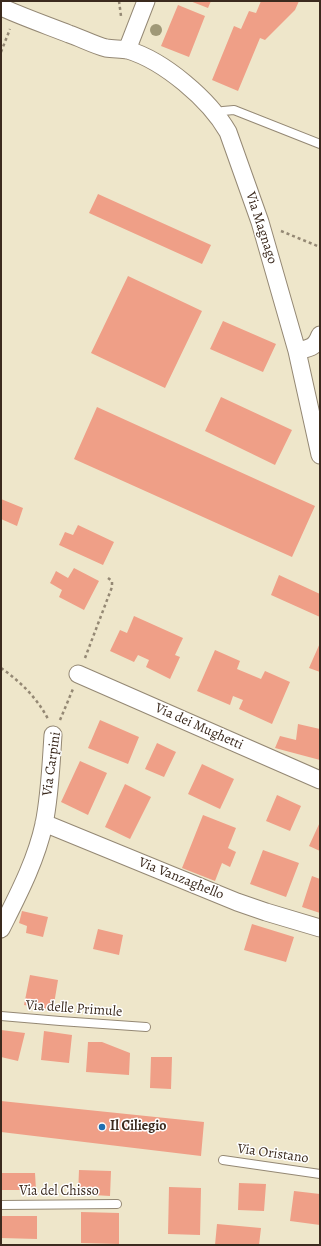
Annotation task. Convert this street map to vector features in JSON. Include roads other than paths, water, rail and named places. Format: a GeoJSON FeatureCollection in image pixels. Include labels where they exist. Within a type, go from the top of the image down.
{"type":"FeatureCollection","features":[{"type":"Feature","properties":{"kind":"street"},"geometry":{"type":"LineString","coordinates":[[127,50],[146,1]]}},
{"type":"Feature","properties":{"kind":"street","name":"Via Magnago"},"geometry":{"type":"LineString","coordinates":[[1,7],[106,48],[127,50],[153,62],[169,71],[200,97],[216,114],[228,132],[260,222],[297,351],[320,455]]}},
{"type":"Feature","properties":{"kind":"street"},"geometry":{"type":"LineString","coordinates":[[297,351],[314,345],[320,335]]}},
{"type":"Feature","properties":{"kind":"street","name":"Via dei Mughetti"},"geometry":{"type":"LineString","coordinates":[[78,674],[320,780]]}},
{"type":"Feature","properties":{"kind":"street","name":"Via Carpini"},"geometry":{"type":"LineString","coordinates":[[1,929],[31,866],[44,824],[50,782],[53,734]]}},
{"type":"Feature","properties":{"kind":"street","name":"Via Vanzaghello"},"geometry":{"type":"LineString","coordinates":[[44,824],[237,902],[320,928]]}},
{"type":"Feature","properties":{"kind":"lane"},"geometry":{"type":"LineString","coordinates":[[216,114],[223,111],[234,110],[320,144]]}},
{"type":"Feature","properties":{"kind":"lane","name":"Via delle Primule"},"geometry":{"type":"LineString","coordinates":[[1,1016],[60,1022],[146,1027]]}},
{"type":"Feature","properties":{"kind":"lane","name":"Via Oristano"},"geometry":{"type":"LineString","coordinates":[[223,1160],[320,1174]]}},
{"type":"Feature","properties":{"kind":"lane","name":"Via del Chisso"},"geometry":{"type":"LineString","coordinates":[[1,1205],[117,1204]]}},
{"type":"Feature","properties":{"kind":"place","name":"Il Ciliegio"},"geometry":{"type":"Point","coordinates":[102,1127]}}]}
